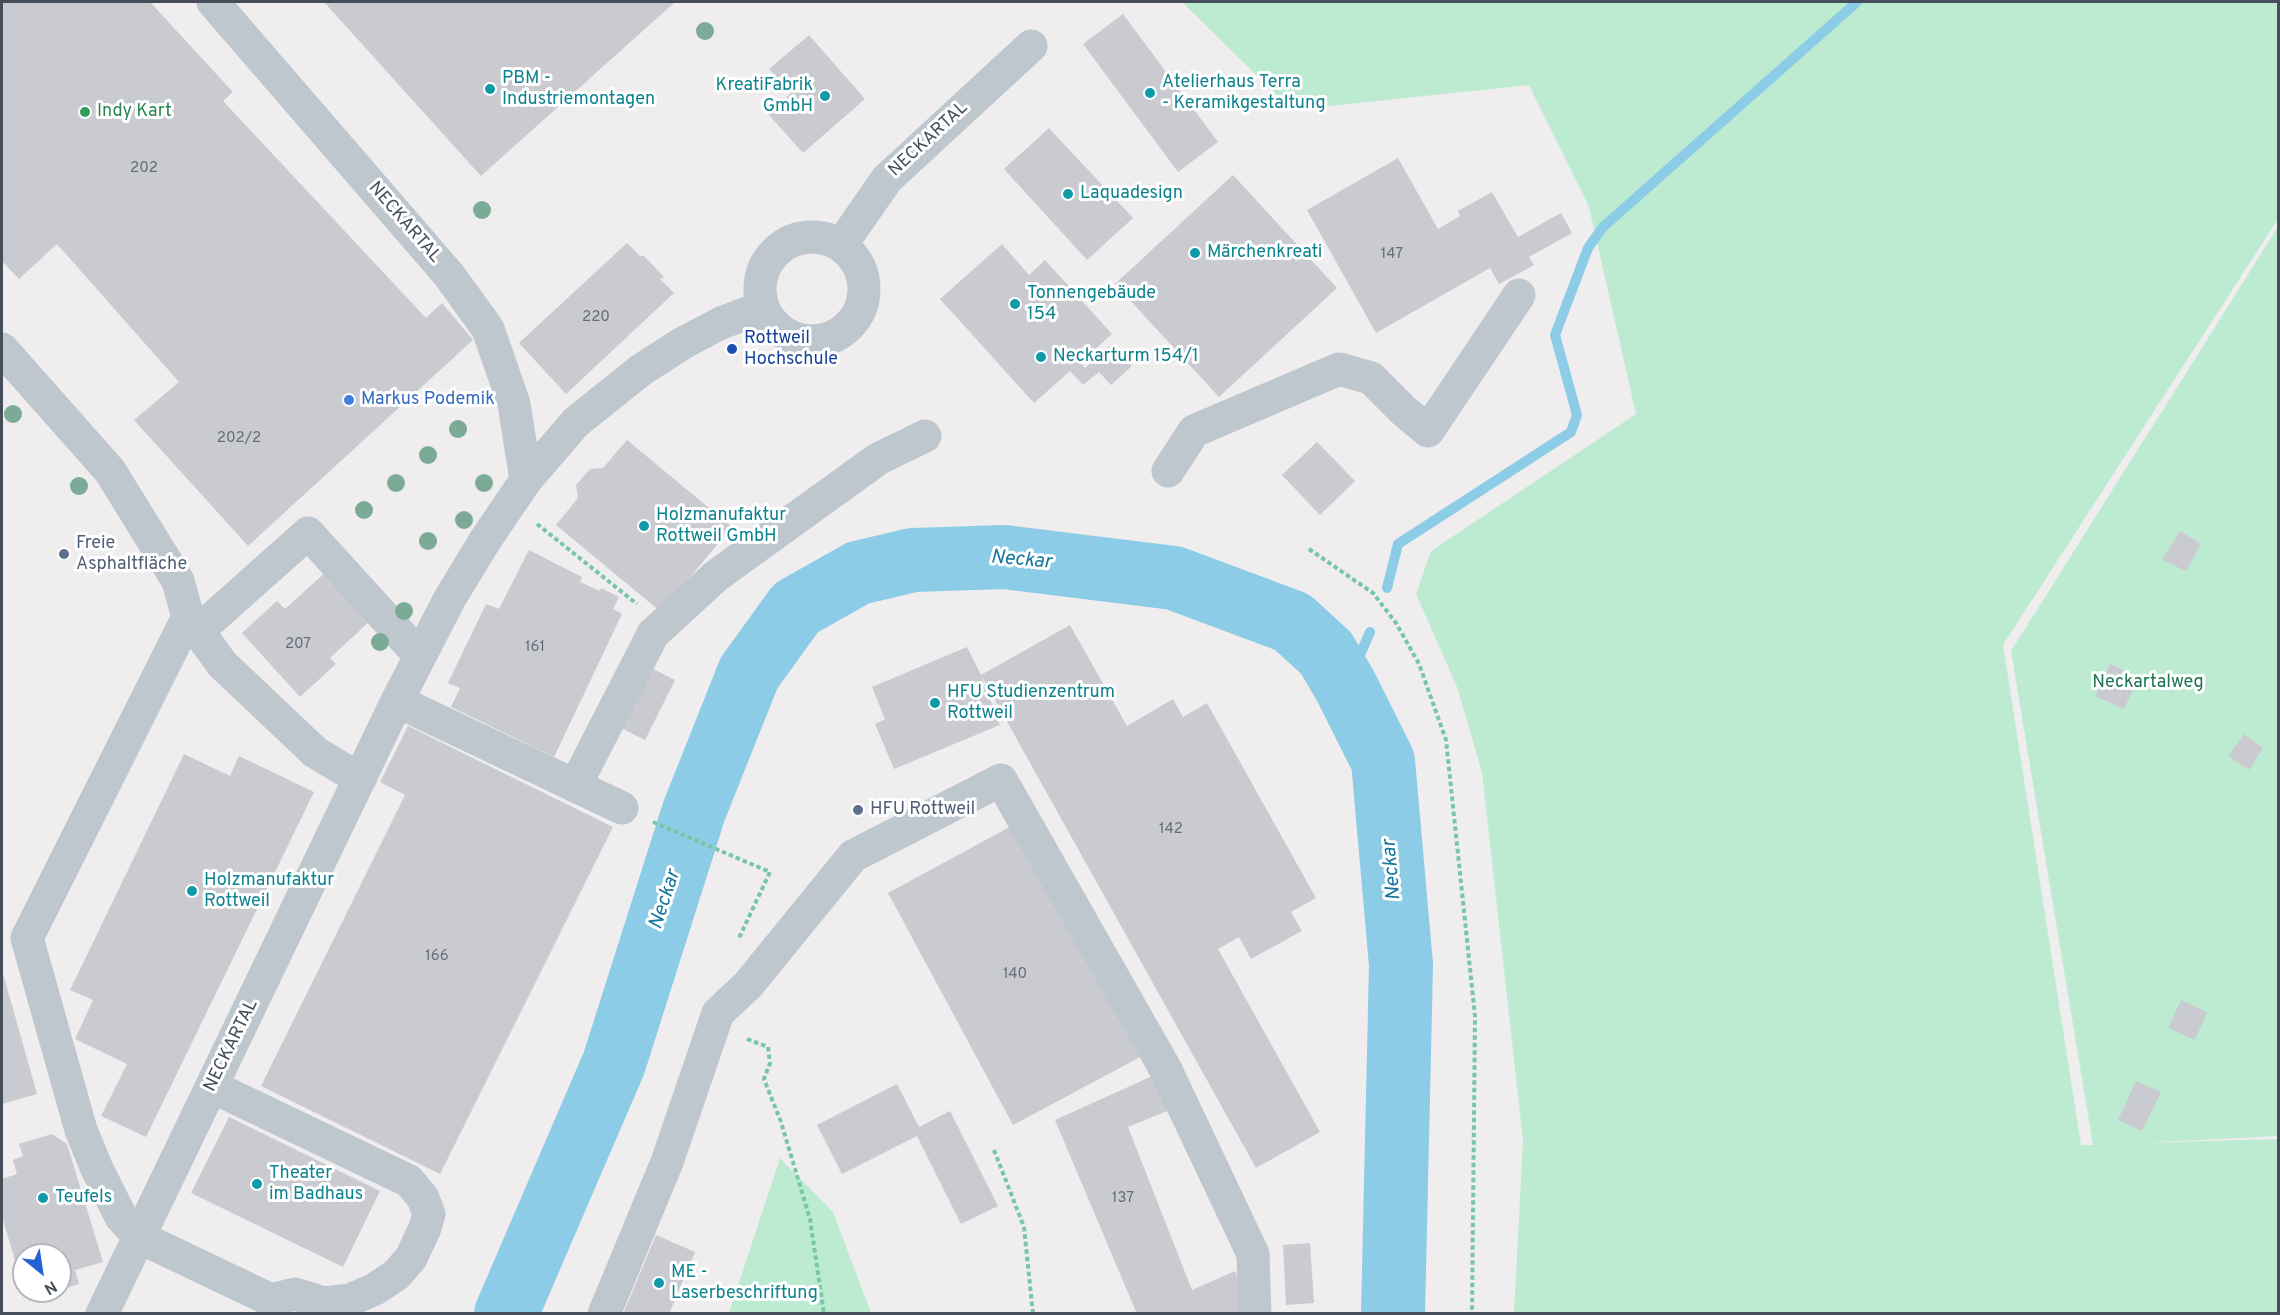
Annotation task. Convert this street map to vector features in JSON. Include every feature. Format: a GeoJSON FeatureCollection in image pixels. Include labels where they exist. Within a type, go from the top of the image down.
{"type":"FeatureCollection","features":[{"type":"Feature","properties":{"kind":"street","name":"NECKARTAL"},"geometry":{"type":"LineString","coordinates":[[213,2],[449,275],[488,329],[514,405],[518,491]]}},
{"type":"Feature","properties":{"kind":"street","name":"NECKARTAL"},"geometry":{"type":"LineString","coordinates":[[841,245],[887,179],[1031,46]]}},
{"type":"Feature","properties":{"kind":"street"},"geometry":{"type":"LineString","coordinates":[[810,236],[826,238],[841,245],[854,256],[862,272],[865,289],[862,306],[854,321],[841,333],[819,340],[796,339],[776,326],[763,307],[759,291],[762,274],[768,260],[794,239],[810,236]]}},
{"type":"Feature","properties":{"kind":"street"},"geometry":{"type":"LineString","coordinates":[[1168,471],[1194,431],[1339,369],[1371,378],[1428,431],[1519,295]]}},
{"type":"Feature","properties":{"kind":"street","name":"NECKARTAL"},"geometry":{"type":"LineString","coordinates":[[102,1314],[397,701],[450,598],[486,539],[518,491],[576,422],[641,370],[683,343],[722,323],[763,307]]}},
{"type":"Feature","properties":{"kind":"street"},"geometry":{"type":"LineString","coordinates":[[2,349],[110,471],[178,581],[192,624],[222,664],[315,752],[361,777]]}},
{"type":"Feature","properties":{"kind":"street"},"geometry":{"type":"LineString","coordinates":[[575,786],[653,634],[716,576],[878,459],[925,436]]}},
{"type":"Feature","properties":{"kind":"street"},"geometry":{"type":"LineString","coordinates":[[213,1086],[409,1181],[423,1197],[429,1214],[426,1228],[411,1258],[396,1275],[375,1289],[350,1300],[324,1303],[295,1294],[271,1300],[139,1237],[122,1216],[97,1169],[81,1130],[27,938],[192,624],[308,534],[420,656]]}},
{"type":"Feature","properties":{"kind":"street"},"geometry":{"type":"LineString","coordinates":[[397,701],[622,808]]}},
{"type":"Feature","properties":{"kind":"street"},"geometry":{"type":"LineString","coordinates":[[604,1314],[667,1162],[716,1022],[853,856],[1001,780],[1166,1070],[1253,1254],[1255,1314]]}},
{"type":"Feature","properties":{"kind":"path"},"geometry":{"type":"LineString","coordinates":[[518,491],[663,625]]}},
{"type":"Feature","properties":{"kind":"path"},"geometry":{"type":"LineString","coordinates":[[1309,549],[1373,593],[1396,623],[1419,664],[1446,740],[1475,1016],[1472,1314]]}},
{"type":"Feature","properties":{"kind":"path"},"geometry":{"type":"LineString","coordinates":[[622,808],[760,866]]}},
{"type":"Feature","properties":{"kind":"path"},"geometry":{"type":"LineString","coordinates":[[716,1022],[768,1047],[770,1063],[764,1079],[781,1122],[810,1220],[824,1314]]}},
{"type":"Feature","properties":{"kind":"path"},"geometry":{"type":"LineString","coordinates":[[994,1150],[1024,1227],[1033,1314]]}},
{"type":"Feature","properties":{"kind":"green space","name":"Neckartalweg"},"geometry":{"type":"Polygon","coordinates":[[[1182,2],[2278,2],[2278,219],[2003,645],[2081,1145],[2093,1145],[2011,651],[2278,227],[2278,1136],[2139,1143],[2278,1139],[2278,1313],[1514,1313],[1523,1140],[1482,772],[1457,687],[1416,594],[1431,551],[1636,414],[1589,207],[1529,85],[1292,110],[1182,2]]]}},
{"type":"Feature","properties":{"kind":"green space"},"geometry":{"type":"Polygon","coordinates":[[[780,1158],[833,1212],[871,1313],[729,1313],[780,1158]]]}},
{"type":"Feature","properties":{"kind":"building"},"geometry":{"type":"Polygon","coordinates":[[[2,2],[150,2],[233,92],[223,101],[426,318],[442,303],[473,340],[248,546],[134,420],[179,382],[57,244],[19,279],[2,261],[2,2]]]}},
{"type":"Feature","properties":{"kind":"building","name":"PBM - Industriemontagen"},"geometry":{"type":"Polygon","coordinates":[[[324,2],[675,2],[481,176],[324,2]]]}},
{"type":"Feature","properties":{"kind":"building","name":"Atelierhaus Terra - Keramikgestaltung"},"geometry":{"type":"Polygon","coordinates":[[[1123,14],[1218,142],[1178,172],[1083,44],[1123,14]]]}},
{"type":"Feature","properties":{"kind":"building","name":"KreatiFabrik GmbH"},"geometry":{"type":"Polygon","coordinates":[[[809,35],[865,99],[803,153],[768,114],[791,93],[769,69],[809,35]]]}},
{"type":"Feature","properties":{"kind":"building","name":"Laquadesign"},"geometry":{"type":"Polygon","coordinates":[[[1049,128],[1133,218],[1087,260],[1004,169],[1049,128]]]}},
{"type":"Feature","properties":{"kind":"building"},"geometry":{"type":"Polygon","coordinates":[[[1398,158],[1438,229],[1460,216],[1458,211],[1492,192],[1518,237],[1561,213],[1572,233],[1529,257],[1534,265],[1499,284],[1490,268],[1376,333],[1307,210],[1398,158]]]}},
{"type":"Feature","properties":{"kind":"building"},"geometry":{"type":"Polygon","coordinates":[[[1233,175],[1337,288],[1219,397],[1115,284],[1233,175]]]}},
{"type":"Feature","properties":{"kind":"building"},"geometry":{"type":"Polygon","coordinates":[[[627,243],[641,257],[643,255],[664,277],[660,279],[674,293],[566,394],[519,343],[627,243]]]}},
{"type":"Feature","properties":{"kind":"building","name":"Tonnengebäude 154"},"geometry":{"type":"Polygon","coordinates":[[[1002,244],[1029,275],[1045,260],[1112,334],[1088,356],[1089,358],[1082,364],[1085,368],[1112,344],[1132,366],[1111,385],[1099,372],[1083,385],[1070,371],[1034,403],[940,299],[1002,244]]]}},
{"type":"Feature","properties":{"kind":"building","name":"Holzmanufaktur Rottweil GmbH"},"geometry":{"type":"Polygon","coordinates":[[[627,440],[732,527],[661,612],[556,525],[578,498],[576,485],[590,469],[603,468],[627,440]]]}},
{"type":"Feature","properties":{"kind":"building"},"geometry":{"type":"Polygon","coordinates":[[[1317,442],[1355,481],[1320,515],[1282,475],[1317,442]]]}},
{"type":"Feature","properties":{"kind":"building"},"geometry":{"type":"Polygon","coordinates":[[[2180,531],[2201,544],[2186,571],[2162,560],[2180,531]]]}},
{"type":"Feature","properties":{"kind":"building"},"geometry":{"type":"Polygon","coordinates":[[[529,550],[582,577],[580,582],[600,591],[601,588],[619,597],[613,609],[622,614],[554,757],[451,707],[460,688],[448,683],[486,604],[499,609],[529,550]]]}},
{"type":"Feature","properties":{"kind":"building"},"geometry":{"type":"Polygon","coordinates":[[[328,570],[372,619],[330,658],[336,664],[300,697],[242,633],[277,601],[285,609],[328,570]]]}},
{"type":"Feature","properties":{"kind":"building"},"geometry":{"type":"Polygon","coordinates":[[[1070,625],[1127,726],[1173,699],[1183,717],[1207,703],[1316,898],[1291,912],[1302,931],[1251,959],[1239,937],[1218,949],[1320,1132],[1256,1168],[981,675],[1070,625]]]}},
{"type":"Feature","properties":{"kind":"building","name":"HFU Studienzentrum Rottweil"},"geometry":{"type":"Polygon","coordinates":[[[967,647],[981,675],[1000,725],[894,769],[875,724],[885,719],[872,687],[967,647]]]}},
{"type":"Feature","properties":{"kind":"building"},"geometry":{"type":"Polygon","coordinates":[[[2110,664],[2139,677],[2124,709],[2095,696],[2110,664]]]}},
{"type":"Feature","properties":{"kind":"building"},"geometry":{"type":"Polygon","coordinates":[[[651,668],[675,680],[645,740],[621,728],[651,668]]]}},
{"type":"Feature","properties":{"kind":"building"},"geometry":{"type":"Polygon","coordinates":[[[408,726],[613,827],[440,1174],[261,1086],[405,795],[380,782],[408,726]]]}},
{"type":"Feature","properties":{"kind":"building"},"geometry":{"type":"Polygon","coordinates":[[[2244,734],[2263,748],[2249,770],[2228,756],[2244,734]]]}},
{"type":"Feature","properties":{"kind":"building","name":"Holzmanufaktur Rottweil"},"geometry":{"type":"Polygon","coordinates":[[[184,754],[230,776],[239,756],[314,792],[146,1137],[101,1116],[127,1064],[75,1039],[93,1000],[70,990],[184,754]]]}},
{"type":"Feature","properties":{"kind":"building"},"geometry":{"type":"Polygon","coordinates":[[[1017,823],[1142,1056],[1013,1125],[888,893],[1017,823]]]}},
{"type":"Feature","properties":{"kind":"building"},"geometry":{"type":"Polygon","coordinates":[[[2,970],[37,1094],[2,1104],[2,970]]]}},
{"type":"Feature","properties":{"kind":"building"},"geometry":{"type":"Polygon","coordinates":[[[2181,1000],[2207,1012],[2195,1040],[2168,1028],[2181,1000]]]}},
{"type":"Feature","properties":{"kind":"building"},"geometry":{"type":"Polygon","coordinates":[[[1159,1073],[1172,1109],[1128,1127],[1192,1290],[1235,1271],[1249,1307],[1249,1314],[1137,1314],[1055,1120],[1159,1073]]]}},
{"type":"Feature","properties":{"kind":"building"},"geometry":{"type":"Polygon","coordinates":[[[2136,1081],[2161,1092],[2142,1131],[2118,1120],[2136,1081]]]}},
{"type":"Feature","properties":{"kind":"building"},"geometry":{"type":"Polygon","coordinates":[[[897,1084],[919,1127],[950,1111],[998,1206],[961,1224],[917,1136],[842,1174],[817,1125],[897,1084]]]}},
{"type":"Feature","properties":{"kind":"building"},"geometry":{"type":"Polygon","coordinates":[[[229,1117],[380,1191],[343,1267],[191,1193],[229,1117]]]}},
{"type":"Feature","properties":{"kind":"building","name":"Teufels"},"geometry":{"type":"Polygon","coordinates":[[[52,1134],[67,1144],[103,1262],[75,1270],[79,1284],[72,1286],[72,1243],[12,1243],[12,1250],[2,1216],[2,1179],[17,1174],[13,1160],[23,1156],[19,1144],[52,1134]]]}},
{"type":"Feature","properties":{"kind":"building","name":"ME - Laserbeschriftung"},"geometry":{"type":"Polygon","coordinates":[[[656,1235],[695,1252],[669,1314],[623,1314],[656,1235]]]}},
{"type":"Feature","properties":{"kind":"building"},"geometry":{"type":"Polygon","coordinates":[[[1310,1243],[1314,1303],[1286,1305],[1283,1245],[1310,1243]]]}},
{"type":"Feature","properties":{"kind":"waterway"},"geometry":{"type":"LineString","coordinates":[[1387,588],[1398,544],[1571,432],[1577,415],[1555,335],[1588,248],[1603,227],[1857,2]]}},
{"type":"Feature","properties":{"kind":"waterway","name":"Neckar"},"geometry":{"type":"LineString","coordinates":[[506,1314],[614,1063],[694,811],[749,673],[796,608],[858,573],[913,560],[1004,557],[1174,578],[1292,622],[1326,653],[1346,687],[1383,761],[1401,965],[1393,1314]]}},
{"type":"Feature","properties":{"kind":"waterway"},"geometry":{"type":"LineString","coordinates":[[1346,687],[1370,632]]}},
{"type":"Feature","properties":{"kind":"place","name":"PBM - Industriemontagen"},"geometry":{"type":"Point","coordinates":[490,89]}},
{"type":"Feature","properties":{"kind":"place","name":"Atelierhaus Terra - Keramikgestaltung"},"geometry":{"type":"Point","coordinates":[1150,93]}},
{"type":"Feature","properties":{"kind":"place","name":"KreatiFabrik GmbH"},"geometry":{"type":"Point","coordinates":[825,96]}},
{"type":"Feature","properties":{"kind":"place","name":"Indy Kart"},"geometry":{"type":"Point","coordinates":[85,112]}},
{"type":"Feature","properties":{"kind":"place","name":"Laquadesign"},"geometry":{"type":"Point","coordinates":[1068,194]}},
{"type":"Feature","properties":{"kind":"place","name":"Märchenkreati"},"geometry":{"type":"Point","coordinates":[1195,253]}},
{"type":"Feature","properties":{"kind":"place","name":"Tonnengebäude 154"},"geometry":{"type":"Point","coordinates":[1015,304]}},
{"type":"Feature","properties":{"kind":"place","name":"Rottweil Hochschule"},"geometry":{"type":"Point","coordinates":[732,349]}},
{"type":"Feature","properties":{"kind":"place","name":"Neckarturm 154/1"},"geometry":{"type":"Point","coordinates":[1041,357]}},
{"type":"Feature","properties":{"kind":"place","name":"Markus Podemik"},"geometry":{"type":"Point","coordinates":[349,400]}},
{"type":"Feature","properties":{"kind":"place","name":"Holzmanufaktur Rottweil GmbH"},"geometry":{"type":"Point","coordinates":[644,526]}},
{"type":"Feature","properties":{"kind":"place","name":"Freie Asphaltfläche"},"geometry":{"type":"Point","coordinates":[64,554]}},
{"type":"Feature","properties":{"kind":"place","name":"HFU Studienzentrum Rottweil"},"geometry":{"type":"Point","coordinates":[935,703]}},
{"type":"Feature","properties":{"kind":"place","name":"HFU Rottweil"},"geometry":{"type":"Point","coordinates":[858,810]}},
{"type":"Feature","properties":{"kind":"place","name":"Holzmanufaktur Rottweil"},"geometry":{"type":"Point","coordinates":[192,891]}},
{"type":"Feature","properties":{"kind":"place","name":"Theater im Badhaus"},"geometry":{"type":"Point","coordinates":[257,1184]}},
{"type":"Feature","properties":{"kind":"place","name":"Teufels"},"geometry":{"type":"Point","coordinates":[43,1198]}},
{"type":"Feature","properties":{"kind":"place","name":"ME - Laserbeschriftung"},"geometry":{"type":"Point","coordinates":[659,1283]}}]}
